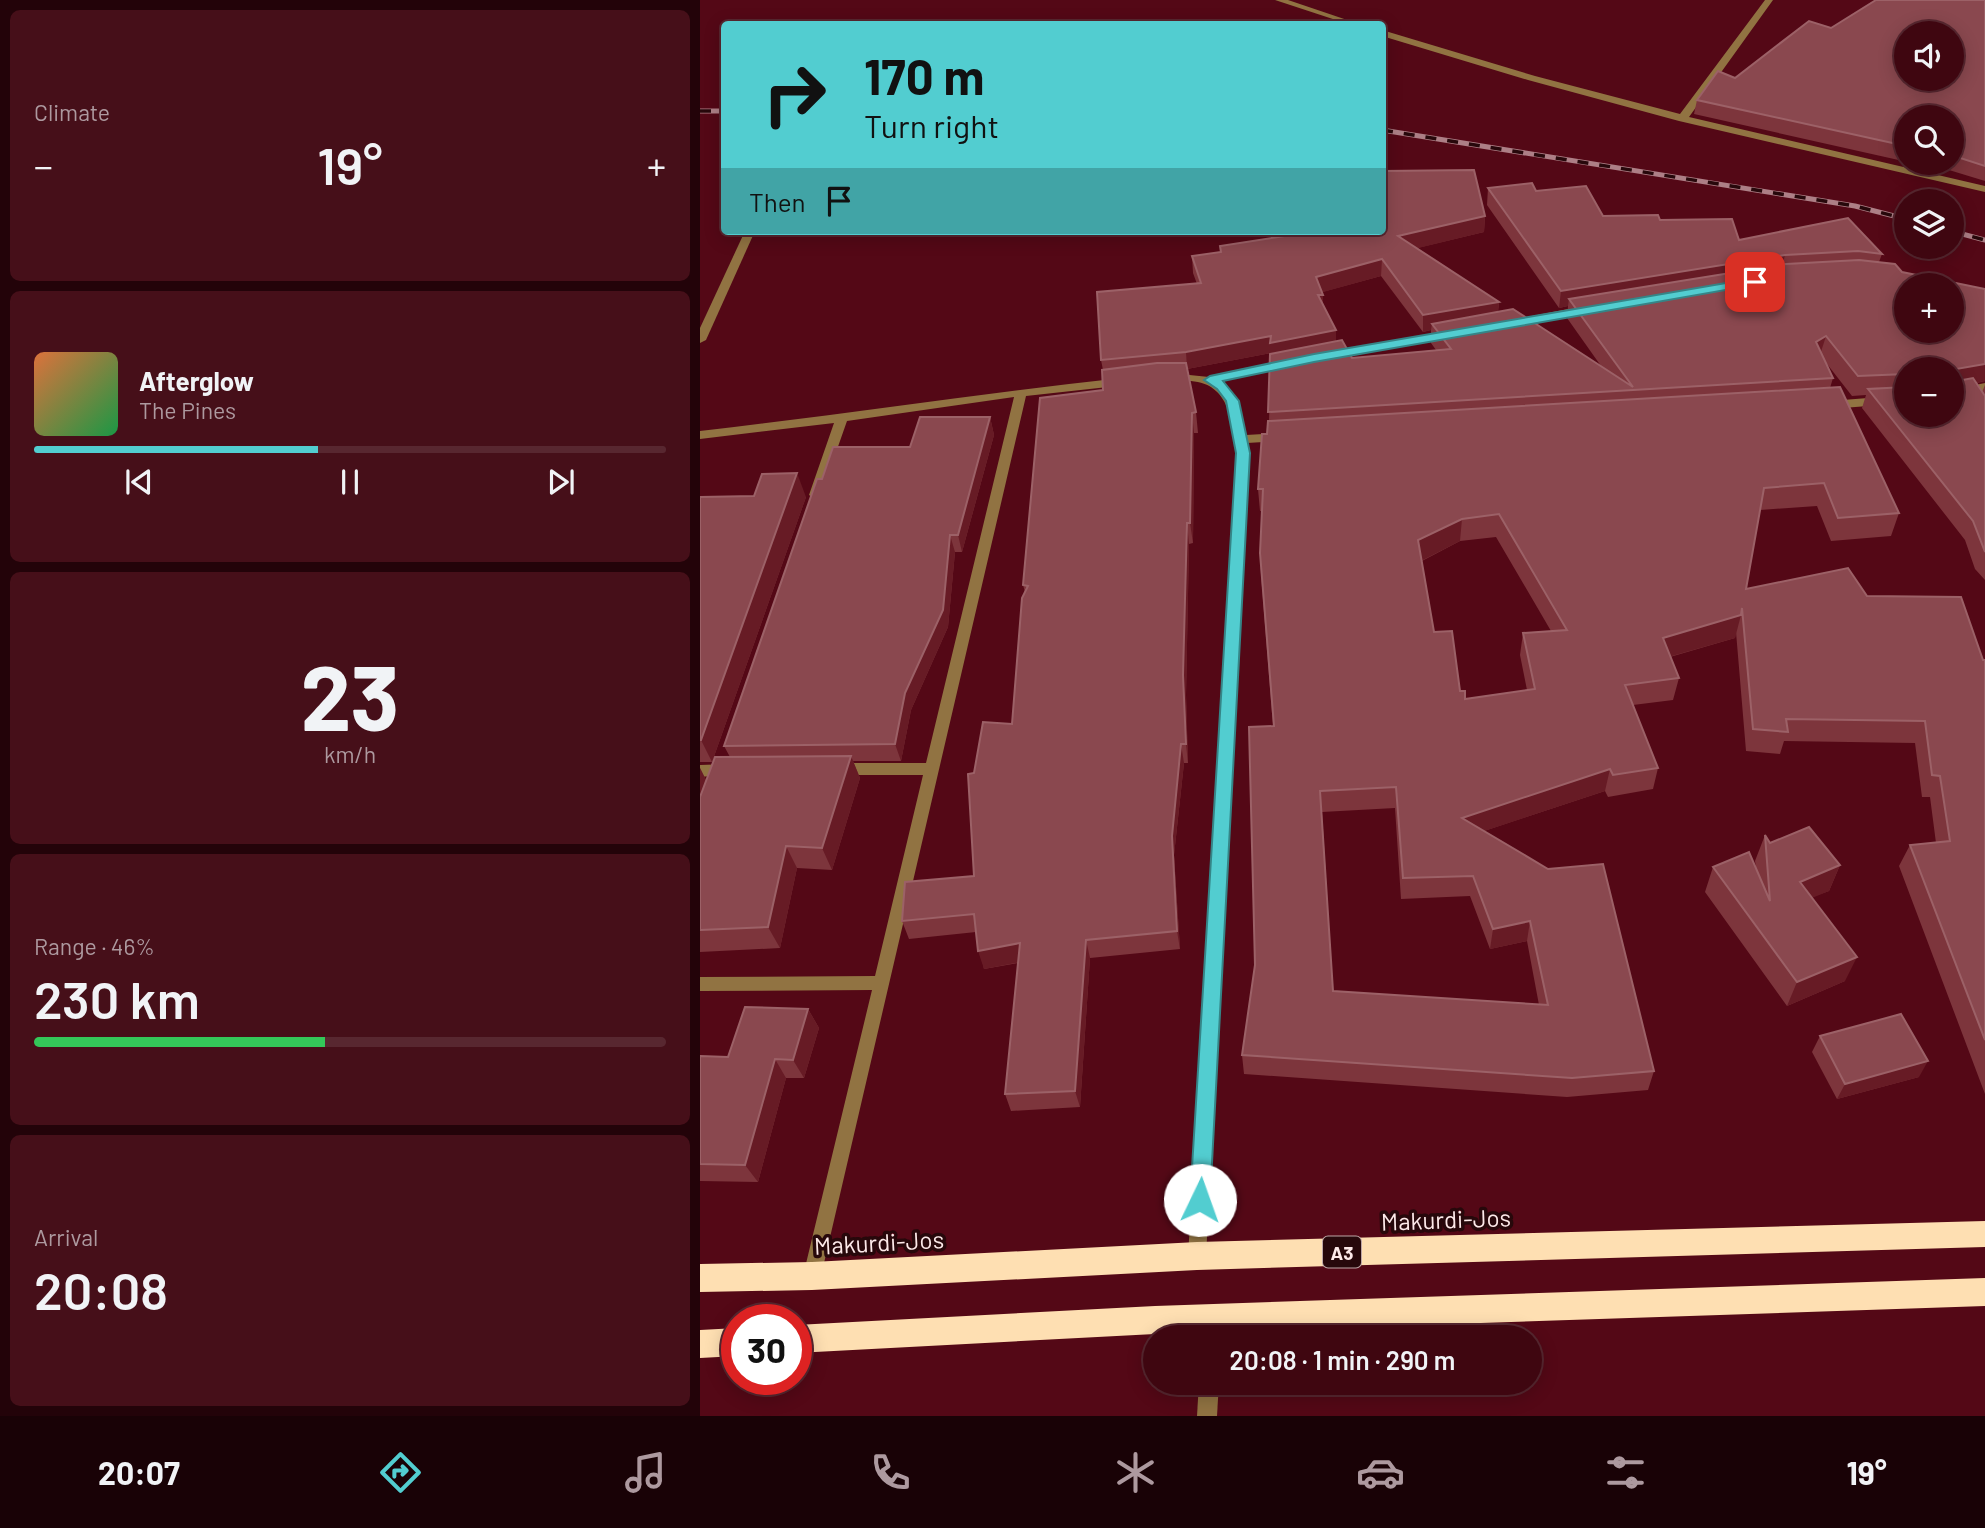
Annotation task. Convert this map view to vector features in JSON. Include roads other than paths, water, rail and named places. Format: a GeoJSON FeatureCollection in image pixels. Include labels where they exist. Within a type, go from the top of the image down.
{"type":"FeatureCollection","features":[{"type":"Feature","properties":{"kind":"highway","name":"Makurdi-Jos"},"geometry":{"type":"LineString","coordinates":[[700,1278],[812,1276],[1197,1256],[1985,1234]]}},
{"type":"Feature","properties":{"kind":"highway"},"geometry":{"type":"LineString","coordinates":[[1277,1325],[1985,1292]]}},
{"type":"Feature","properties":{"kind":"highway"},"geometry":{"type":"LineString","coordinates":[[812,1339],[1143,1330]]}},
{"type":"Feature","properties":{"kind":"highway"},"geometry":{"type":"LineString","coordinates":[[700,1344],[721,1343]]}},
{"type":"Feature","properties":{"kind":"street"},"geometry":{"type":"LineString","coordinates":[[1279,0],[1346,21]]}},
{"type":"Feature","properties":{"kind":"street"},"geometry":{"type":"LineString","coordinates":[[1682,119],[1769,0]]}},
{"type":"Feature","properties":{"kind":"street"},"geometry":{"type":"LineString","coordinates":[[1386,34],[1545,83],[1771,142],[1985,189]]}},
{"type":"Feature","properties":{"kind":"street"},"geometry":{"type":"LineString","coordinates":[[700,340],[748,235]]}},
{"type":"Feature","properties":{"kind":"street"},"geometry":{"type":"LineString","coordinates":[[1505,324],[1600,306]]}},
{"type":"Feature","properties":{"kind":"street"},"geometry":{"type":"LineString","coordinates":[[1314,358],[1464,331]]}},
{"type":"Feature","properties":{"kind":"street"},"geometry":{"type":"LineString","coordinates":[[1210,380],[1301,360]]}},
{"type":"Feature","properties":{"kind":"street"},"geometry":{"type":"LineString","coordinates":[[1158,378],[1192,376],[1210,380],[1228,392],[1237,416],[1242,467],[1197,1256]]}},
{"type":"Feature","properties":{"kind":"street"},"geometry":{"type":"LineString","coordinates":[[700,435],[1131,381]]}},
{"type":"Feature","properties":{"kind":"street"},"geometry":{"type":"LineString","coordinates":[[1964,396],[1975,398],[1985,387]]}},
{"type":"Feature","properties":{"kind":"street"},"geometry":{"type":"LineString","coordinates":[[812,1276],[1021,393]]}},
{"type":"Feature","properties":{"kind":"street"},"geometry":{"type":"LineString","coordinates":[[1821,405],[1894,400]]}},
{"type":"Feature","properties":{"kind":"street"},"geometry":{"type":"LineString","coordinates":[[810,510],[842,418]]}},
{"type":"Feature","properties":{"kind":"street"},"geometry":{"type":"LineString","coordinates":[[1240,439],[1294,436]]}},
{"type":"Feature","properties":{"kind":"street"},"geometry":{"type":"LineString","coordinates":[[825,769],[933,769]]}},
{"type":"Feature","properties":{"kind":"street"},"geometry":{"type":"LineString","coordinates":[[700,771],[746,770]]}},
{"type":"Feature","properties":{"kind":"street"},"geometry":{"type":"LineString","coordinates":[[700,984],[880,983]]}},
{"type":"Feature","properties":{"kind":"street"},"geometry":{"type":"LineString","coordinates":[[1207,1416],[1208,1395]]}},
{"type":"Feature","properties":{"kind":"railway"},"geometry":{"type":"LineString","coordinates":[[700,111],[721,111]]}},
{"type":"Feature","properties":{"kind":"railway"},"geometry":{"type":"LineString","coordinates":[[1386,131],[1855,206],[1894,216]]}},
{"type":"Feature","properties":{"kind":"railway"},"geometry":{"type":"LineString","coordinates":[[1964,234],[1985,240]]}}]}
